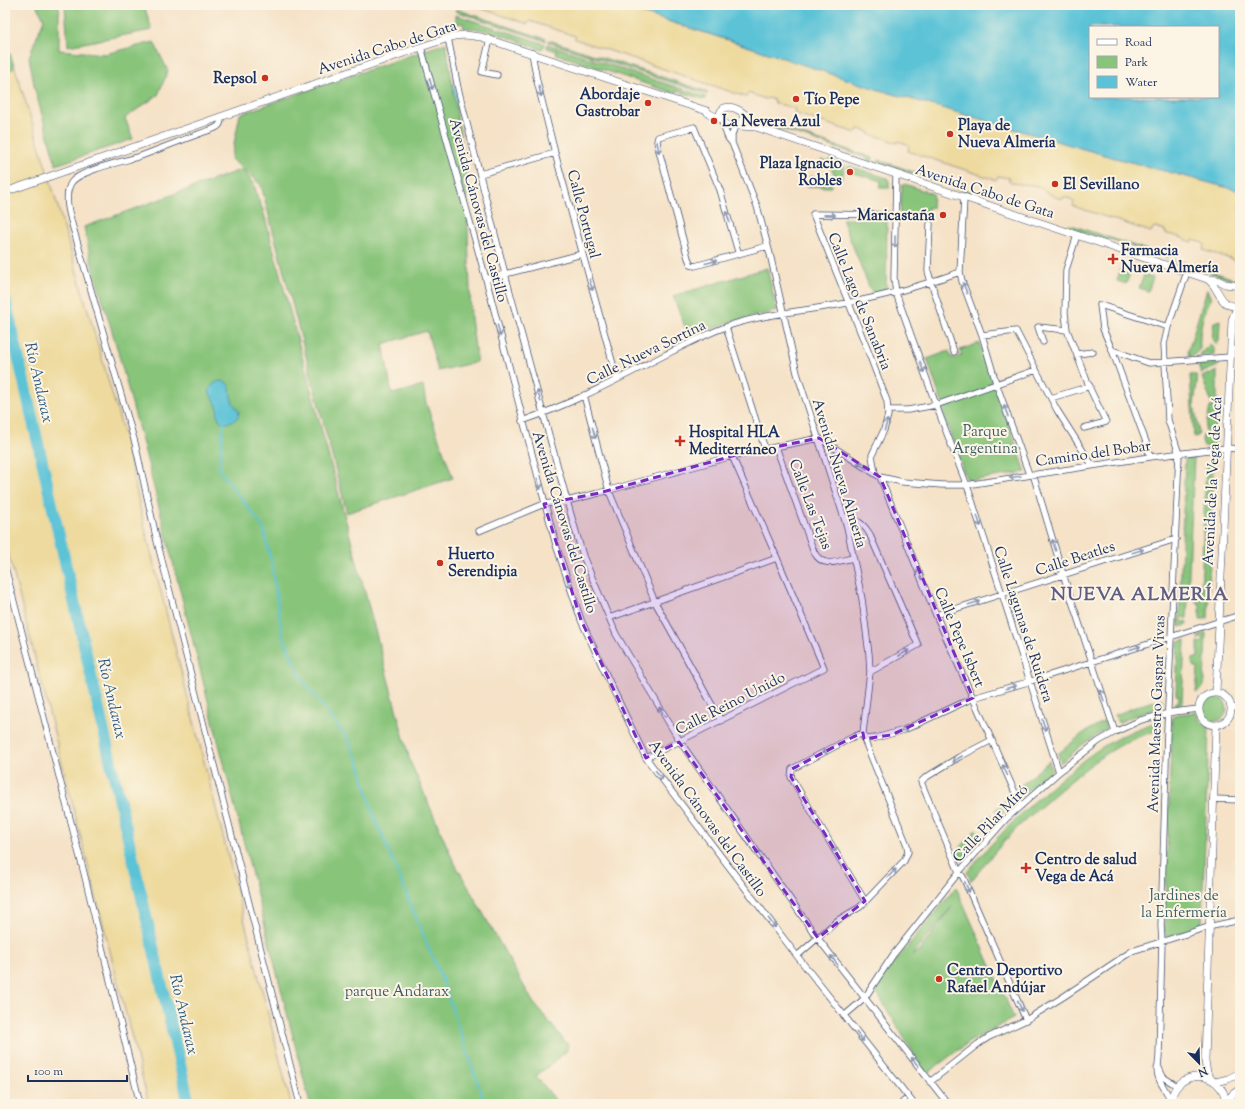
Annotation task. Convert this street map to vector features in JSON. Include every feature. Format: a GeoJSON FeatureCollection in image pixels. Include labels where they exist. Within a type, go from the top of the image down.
{"type":"FeatureCollection","features":[{"type":"Feature","properties":{"kind":"main road","name":"Avenida Cabo de Gata"},"geometry":{"type":"LineString","coordinates":[[5,192],[421,46],[462,35],[490,39],[707,111],[721,120]]}},
{"type":"Feature","properties":{"kind":"main road"},"geometry":{"type":"LineString","coordinates":[[727,107],[734,108],[744,115],[743,122],[737,126],[728,126],[721,120],[720,113],[727,107]]}},
{"type":"Feature","properties":{"kind":"main road","name":"Avenida Cabo de Gata"},"geometry":{"type":"LineString","coordinates":[[707,111],[722,110]]}},
{"type":"Feature","properties":{"kind":"main road","name":"Avenida Cabo de Gata"},"geometry":{"type":"LineString","coordinates":[[744,115],[756,127]]}},
{"type":"Feature","properties":{"kind":"main road","name":"Avenida Cabo de Gata"},"geometry":{"type":"LineString","coordinates":[[737,126],[756,127],[1207,279],[1240,286]]}},
{"type":"Feature","properties":{"kind":"main road"},"geometry":{"type":"LineString","coordinates":[[1207,279],[1214,284],[1218,292]]}},
{"type":"Feature","properties":{"kind":"main road"},"geometry":{"type":"LineString","coordinates":[[1218,292],[1220,286],[1225,284]]}},
{"type":"Feature","properties":{"kind":"main road","name":"Avenida de la Vega de Acá"},"geometry":{"type":"LineString","coordinates":[[1216,693],[1232,319],[1225,302],[1220,298],[1218,292]]}},
{"type":"Feature","properties":{"kind":"main road"},"geometry":{"type":"LineString","coordinates":[[1225,302],[1233,306],[1240,305]]}},
{"type":"Feature","properties":{"kind":"main road","name":"Avenida de la Vega de Acá"},"geometry":{"type":"LineString","coordinates":[[1232,319],[1240,305]]}},
{"type":"Feature","properties":{"kind":"main road"},"geometry":{"type":"LineString","coordinates":[[1216,693],[1226,697],[1229,700],[1231,708],[1228,719],[1216,725],[1211,724],[1204,719],[1201,716],[1199,709],[1201,702],[1206,696],[1216,693]]}},
{"type":"Feature","properties":{"kind":"main road"},"geometry":{"type":"LineString","coordinates":[[1216,725],[1204,1061],[1207,1073],[1222,1090],[1226,1104]]}},
{"type":"Feature","properties":{"kind":"main road"},"geometry":{"type":"LineString","coordinates":[[1193,1077],[1199,1072],[1204,1061]]}},
{"type":"Feature","properties":{"kind":"main road"},"geometry":{"type":"LineString","coordinates":[[1171,1102],[1173,1093],[1177,1086],[1184,1080],[1202,1076],[1214,1081],[1233,1077],[1240,1073]]}},
{"type":"Feature","properties":{"kind":"main road"},"geometry":{"type":"LineString","coordinates":[[1226,1104],[1233,1094],[1240,1089]]}},
{"type":"Feature","properties":{"kind":"street","name":"Avenida Cánovas del Castillo"},"geometry":{"type":"LineString","coordinates":[[448,38],[458,88],[505,274],[567,501],[583,556],[616,634],[680,742],[818,938],[864,999],[948,1104]]}},
{"type":"Feature","properties":{"kind":"street"},"geometry":{"type":"LineString","coordinates":[[490,39],[482,72],[497,75]]}},
{"type":"Feature","properties":{"kind":"street","name":"Avenida Cánovas del Castillo"},"geometry":{"type":"LineString","coordinates":[[421,46],[486,279],[544,504],[581,620],[646,758],[797,956],[914,1104]]}},
{"type":"Feature","properties":{"kind":"street","name":"Calle Portugal"},"geometry":{"type":"LineString","coordinates":[[532,53],[537,81],[555,153],[617,379]]}},
{"type":"Feature","properties":{"kind":"street"},"geometry":{"type":"LineString","coordinates":[[220,117],[221,123],[218,127],[139,157],[80,175],[72,181],[67,194],[70,218],[134,443],[157,541],[300,1104]]}},
{"type":"Feature","properties":{"kind":"street","name":"Avenida Nueva Almería"},"geometry":{"type":"LineString","coordinates":[[721,120],[728,138],[732,143],[756,206],[797,373],[844,517],[867,633],[870,672],[863,733],[864,739],[908,852],[904,861],[860,907],[838,920],[797,956]]}},
{"type":"Feature","properties":{"kind":"street"},"geometry":{"type":"LineString","coordinates":[[732,143],[732,134],[737,126]]}},
{"type":"Feature","properties":{"kind":"street"},"geometry":{"type":"LineString","coordinates":[[739,255],[725,206],[694,127],[658,137],[658,147],[691,265],[695,266],[739,255],[767,246]]}},
{"type":"Feature","properties":{"kind":"street"},"geometry":{"type":"LineString","coordinates":[[480,174],[555,153]]}},
{"type":"Feature","properties":{"kind":"street","name":"Calle Lagunas de Ruidera"},"geometry":{"type":"LineString","coordinates":[[896,175],[894,278],[896,293],[936,405],[966,485],[970,491],[1059,772]]}},
{"type":"Feature","properties":{"kind":"street"},"geometry":{"type":"LineString","coordinates":[[964,198],[960,272],[962,281],[982,335],[996,383],[1031,474],[1115,732]]}},
{"type":"Feature","properties":{"kind":"street","name":"Calle Lago de Sanabria"},"geometry":{"type":"LineString","coordinates":[[877,476],[872,456],[884,430],[888,415],[887,401],[813,214],[895,215]]}},
{"type":"Feature","properties":{"kind":"street"},"geometry":{"type":"LineString","coordinates":[[930,224],[928,271],[954,352]]}},
{"type":"Feature","properties":{"kind":"street"},"geometry":{"type":"LineString","coordinates":[[1077,235],[1066,270],[1065,313],[1067,330],[1106,422],[1084,428]]}},
{"type":"Feature","properties":{"kind":"street"},"geometry":{"type":"LineString","coordinates":[[486,279],[582,254]]}},
{"type":"Feature","properties":{"kind":"street","name":"Calle Nueva Sortina"},"geometry":{"type":"LineString","coordinates":[[522,421],[584,395],[726,327],[783,314],[896,293],[960,272]]}},
{"type":"Feature","properties":{"kind":"street","name":"Avenida Maestro Gaspar Vivas"},"geometry":{"type":"LineString","coordinates":[[1171,1102],[1167,1092],[1159,1081],[1157,1069],[1168,713],[1179,454],[1168,420],[1164,344],[1168,327],[1187,272]]}},
{"type":"Feature","properties":{"kind":"street"},"geometry":{"type":"LineString","coordinates":[[1150,457],[1146,442],[1103,329],[1100,305],[1168,327]]}},
{"type":"Feature","properties":{"kind":"street"},"geometry":{"type":"LineString","coordinates":[[726,327],[765,449]]}},
{"type":"Feature","properties":{"kind":"street"},"geometry":{"type":"LineString","coordinates":[[1044,342],[1038,327],[1067,330]]}},
{"type":"Feature","properties":{"kind":"street"},"geometry":{"type":"LineString","coordinates":[[982,335],[1016,331],[1051,398],[1092,465]]}},
{"type":"Feature","properties":{"kind":"street"},"geometry":{"type":"LineString","coordinates":[[1112,350],[1149,363],[1230,357]]}},
{"type":"Feature","properties":{"kind":"street"},"geometry":{"type":"LineString","coordinates":[[1077,354],[1093,352]]}},
{"type":"Feature","properties":{"kind":"street"},"geometry":{"type":"LineString","coordinates":[[888,410],[908,410],[936,405],[1036,370]]}},
{"type":"Feature","properties":{"kind":"street"},"geometry":{"type":"LineString","coordinates":[[1051,398],[1090,386]]}},
{"type":"Feature","properties":{"kind":"street"},"geometry":{"type":"LineString","coordinates":[[584,395],[609,491],[655,602],[721,721]]}},
{"type":"Feature","properties":{"kind":"street"},"geometry":{"type":"LineString","coordinates":[[479,531],[544,504],[567,501],[609,491],[732,456],[818,438]]}},
{"type":"Feature","properties":{"kind":"street","name":"Camino del Bobar"},"geometry":{"type":"LineString","coordinates":[[818,438],[877,476],[903,482],[942,485],[966,485],[1150,457],[1226,448],[1240,449]]}},
{"type":"Feature","properties":{"kind":"street","name":"Calle Las Tejas"},"geometry":{"type":"LineString","coordinates":[[776,447],[817,558],[822,562],[829,563],[853,558]]}},
{"type":"Feature","properties":{"kind":"street"},"geometry":{"type":"LineString","coordinates":[[609,618],[778,558],[732,456]]}},
{"type":"Feature","properties":{"kind":"street","name":"Calle Pepe Isbert"},"geometry":{"type":"LineString","coordinates":[[877,476],[936,615],[1021,806]]}},
{"type":"Feature","properties":{"kind":"street"},"geometry":{"type":"LineString","coordinates":[[844,517],[856,520],[862,524],[869,533],[918,645],[870,672]]}},
{"type":"Feature","properties":{"kind":"street","name":"Calle Beatles"},"geometry":{"type":"LineString","coordinates":[[936,615],[1176,539]]}},
{"type":"Feature","properties":{"kind":"street","name":"Calle Reino Unido"},"geometry":{"type":"LineString","coordinates":[[646,758],[824,668],[778,558]]}},
{"type":"Feature","properties":{"kind":"street"},"geometry":{"type":"LineString","coordinates":[[5,567],[84,873],[140,1104]]}},
{"type":"Feature","properties":{"kind":"street"},"geometry":{"type":"LineString","coordinates":[[864,739],[883,737],[904,730],[973,698],[1030,682],[1240,615]]}},
{"type":"Feature","properties":{"kind":"street"},"geometry":{"type":"LineString","coordinates":[[1231,708],[1240,707]]}},
{"type":"Feature","properties":{"kind":"street","name":"Calle Pilar Miró"},"geometry":{"type":"LineString","coordinates":[[844,1016],[864,999],[893,955],[959,872],[1006,819],[1059,772],[1082,753],[1115,732],[1141,720],[1168,713],[1199,709]]}},
{"type":"Feature","properties":{"kind":"street"},"geometry":{"type":"LineString","coordinates":[[863,733],[792,769],[791,776],[866,901]]}},
{"type":"Feature","properties":{"kind":"street"},"geometry":{"type":"LineString","coordinates":[[992,740],[959,757],[921,782],[959,872],[963,877],[1026,1020]]}},
{"type":"Feature","properties":{"kind":"street"},"geometry":{"type":"LineString","coordinates":[[1213,799],[1240,800]]}},
{"type":"Feature","properties":{"kind":"street"},"geometry":{"type":"LineString","coordinates":[[930,1082],[978,1044],[1026,1020],[1132,951],[1208,926],[1240,920]]}},
{"type":"Feature","properties":{"kind":"street"},"geometry":{"type":"LineString","coordinates":[[1158,1066],[1163,1077],[1177,1086]]}},
{"type":"Feature","properties":{"kind":"highlighted area"},"geometry":{"type":"Polygon","coordinates":[[[819,438],[880,477],[973,698],[891,735],[864,739],[863,733],[792,769],[791,777],[865,901],[818,938],[679,742],[646,758],[581,620],[544,504],[599,493],[736,455],[819,438]]]}},
{"type":"Feature","properties":{"kind":"green space"},"geometry":{"type":"Polygon","coordinates":[[[36,5],[59,5],[59,50],[105,54],[154,42],[168,71],[158,95],[125,118],[133,139],[56,165],[35,90],[29,57],[44,19],[36,5]]]}},
{"type":"Feature","properties":{"kind":"green space"},"geometry":{"type":"Polygon","coordinates":[[[65,5],[144,5],[152,30],[68,46],[65,5]]]}},
{"type":"Feature","properties":{"kind":"green space"},"geometry":{"type":"Polygon","coordinates":[[[456,9],[546,39],[546,41],[455,11],[456,9]]]}},
{"type":"Feature","properties":{"kind":"green space"},"geometry":{"type":"Polygon","coordinates":[[[456,15],[545,44],[542,50],[493,32],[473,28],[464,28],[463,23],[456,24],[456,15]]]}},
{"type":"Feature","properties":{"kind":"green space"},"geometry":{"type":"Polygon","coordinates":[[[5,40],[15,68],[5,72],[5,40]]]}},
{"type":"Feature","properties":{"kind":"green space"},"geometry":{"type":"Polygon","coordinates":[[[549,40],[708,92],[707,94],[548,42],[549,40]]]}},
{"type":"Feature","properties":{"kind":"green space","name":"parque Andarax"},"geometry":{"type":"Polygon","coordinates":[[[446,43],[466,173],[471,318],[477,362],[438,371],[427,331],[383,344],[392,394],[423,386],[426,403],[453,478],[347,513],[261,185],[244,170],[255,187],[263,210],[410,761],[453,860],[533,1002],[568,1045],[566,1052],[536,1076],[559,1104],[310,1104],[145,452],[117,348],[92,265],[84,227],[243,169],[231,159],[240,114],[446,43]]]}},
{"type":"Feature","properties":{"kind":"green space"},"geometry":{"type":"Polygon","coordinates":[[[547,44],[706,97],[705,100],[678,91],[673,93],[556,54],[557,51],[547,48],[547,44]]]}},
{"type":"Feature","properties":{"kind":"green space"},"geometry":{"type":"Polygon","coordinates":[[[778,127],[873,158],[872,162],[868,161],[867,158],[780,129],[774,129],[778,127]]]}},
{"type":"Feature","properties":{"kind":"green space"},"geometry":{"type":"Polygon","coordinates":[[[830,159],[845,166],[841,180],[838,180],[829,166],[821,165],[821,160],[828,162],[830,159]]]}},
{"type":"Feature","properties":{"kind":"green space"},"geometry":{"type":"Polygon","coordinates":[[[879,160],[987,197],[990,201],[970,195],[968,192],[884,164],[878,164],[879,160]]]}},
{"type":"Feature","properties":{"kind":"green space"},"geometry":{"type":"Polygon","coordinates":[[[849,166],[887,178],[889,181],[889,188],[880,188],[881,181],[847,171],[849,166]]]}},
{"type":"Feature","properties":{"kind":"green space"},"geometry":{"type":"Polygon","coordinates":[[[808,178],[824,178],[833,185],[831,187],[807,186],[808,178]]]}},
{"type":"Feature","properties":{"kind":"green space"},"geometry":{"type":"Polygon","coordinates":[[[905,184],[933,194],[932,208],[927,208],[927,214],[900,214],[902,186],[905,184]]]}},
{"type":"Feature","properties":{"kind":"green space"},"geometry":{"type":"Polygon","coordinates":[[[842,219],[887,219],[886,290],[872,294],[842,219]]]}},
{"type":"Feature","properties":{"kind":"green space"},"geometry":{"type":"Polygon","coordinates":[[[1068,225],[1168,257],[1167,260],[1164,257],[1110,239],[1107,241],[1064,226],[1068,225]]]}},
{"type":"Feature","properties":{"kind":"green space"},"geometry":{"type":"Polygon","coordinates":[[[1175,259],[1240,281],[1240,283],[1177,262],[1174,263],[1175,259]]]}},
{"type":"Feature","properties":{"kind":"green space"},"geometry":{"type":"Polygon","coordinates":[[[1121,267],[1131,271],[1126,284],[1117,281],[1121,267]]]}},
{"type":"Feature","properties":{"kind":"green space"},"geometry":{"type":"Polygon","coordinates":[[[767,268],[777,311],[733,321],[689,337],[673,296],[767,268]]]}},
{"type":"Feature","properties":{"kind":"green space"},"geometry":{"type":"Polygon","coordinates":[[[1144,275],[1153,278],[1148,291],[1139,288],[1144,275]]]}},
{"type":"Feature","properties":{"kind":"green space"},"geometry":{"type":"Polygon","coordinates":[[[1207,289],[1211,299],[1205,311],[1202,323],[1200,349],[1193,356],[1189,357],[1188,351],[1207,289]]]}},
{"type":"Feature","properties":{"kind":"green space"},"geometry":{"type":"Polygon","coordinates":[[[1220,320],[1219,341],[1217,344],[1212,339],[1214,322],[1220,320]]]}},
{"type":"Feature","properties":{"kind":"green space","name":"Parque Argentina"},"geometry":{"type":"Polygon","coordinates":[[[979,343],[1026,472],[969,481],[968,478],[966,478],[941,407],[943,406],[927,359],[949,351],[952,359],[962,355],[960,350],[979,343]]]}},
{"type":"Feature","properties":{"kind":"green space"},"geometry":{"type":"Polygon","coordinates":[[[1210,344],[1214,348],[1214,355],[1201,356],[1200,354],[1210,344]]]}},
{"type":"Feature","properties":{"kind":"green space"},"geometry":{"type":"Polygon","coordinates":[[[1218,363],[1218,366],[1201,373],[1198,365],[1218,363]]]}},
{"type":"Feature","properties":{"kind":"green space"},"geometry":{"type":"Polygon","coordinates":[[[1217,371],[1217,402],[1211,402],[1202,377],[1217,371]]]}},
{"type":"Feature","properties":{"kind":"green space"},"geometry":{"type":"Polygon","coordinates":[[[1190,375],[1198,376],[1194,404],[1199,432],[1198,436],[1194,437],[1190,375]]]}},
{"type":"Feature","properties":{"kind":"green space"},"geometry":{"type":"Polygon","coordinates":[[[1216,406],[1215,432],[1206,431],[1210,407],[1216,406]]]}},
{"type":"Feature","properties":{"kind":"green space"},"geometry":{"type":"Polygon","coordinates":[[[1203,435],[1215,436],[1215,445],[1204,447],[1202,440],[1203,435]]]}},
{"type":"Feature","properties":{"kind":"green space"},"geometry":{"type":"Polygon","coordinates":[[[1194,458],[1187,619],[1185,617],[1181,619],[1184,622],[1187,621],[1187,625],[1179,627],[1185,459],[1194,458]]]}},
{"type":"Feature","properties":{"kind":"green space"},"geometry":{"type":"Polygon","coordinates":[[[1206,465],[1213,465],[1208,618],[1200,620],[1200,604],[1196,602],[1195,599],[1201,594],[1206,465]]]}},
{"type":"Feature","properties":{"kind":"green space"},"geometry":{"type":"Polygon","coordinates":[[[1206,633],[1204,686],[1196,693],[1198,668],[1193,666],[1192,662],[1193,659],[1198,657],[1198,642],[1201,643],[1204,640],[1200,638],[1198,640],[1199,635],[1206,633]]]}},
{"type":"Feature","properties":{"kind":"green space"},"geometry":{"type":"Polygon","coordinates":[[[1185,640],[1182,703],[1175,705],[1175,703],[1178,702],[1179,696],[1176,695],[1178,642],[1185,640]]]}},
{"type":"Feature","properties":{"kind":"green space"},"geometry":{"type":"Polygon","coordinates":[[[1215,697],[1224,700],[1227,709],[1224,718],[1215,721],[1206,718],[1203,709],[1206,700],[1215,697]]]}},
{"type":"Feature","properties":{"kind":"green space"},"geometry":{"type":"Polygon","coordinates":[[[1162,699],[1162,707],[1133,716],[1118,723],[1115,715],[1140,705],[1162,699]]]}},
{"type":"Feature","properties":{"kind":"green space","name":"Jardines de la Enfermería"},"geometry":{"type":"Polygon","coordinates":[[[1195,712],[1209,730],[1202,921],[1198,927],[1169,937],[1164,932],[1172,718],[1174,715],[1195,712]]]}},
{"type":"Feature","properties":{"kind":"green space"},"geometry":{"type":"Polygon","coordinates":[[[1104,721],[1106,729],[1082,745],[1061,763],[1058,754],[1082,734],[1104,721]]]}},
{"type":"Feature","properties":{"kind":"green space"},"geometry":{"type":"Polygon","coordinates":[[[1160,721],[1160,730],[1144,735],[1116,748],[1090,765],[1066,785],[1017,828],[971,881],[967,872],[997,838],[1064,776],[1089,756],[1114,740],[1160,721]]]}},
{"type":"Feature","properties":{"kind":"green space"},"geometry":{"type":"Polygon","coordinates":[[[1049,761],[1052,770],[1022,795],[1019,787],[1049,761]]]}},
{"type":"Feature","properties":{"kind":"green space"},"geometry":{"type":"Polygon","coordinates":[[[1011,795],[1014,804],[1002,815],[995,810],[1011,795]]]}},
{"type":"Feature","properties":{"kind":"green space"},"geometry":{"type":"Polygon","coordinates":[[[990,814],[996,820],[985,831],[981,824],[990,814]]]}},
{"type":"Feature","properties":{"kind":"green space"},"geometry":{"type":"Polygon","coordinates":[[[976,829],[980,837],[961,861],[957,852],[976,829]]]}},
{"type":"Feature","properties":{"kind":"green space","name":"Centro Deportivo Rafael Andújar"},"geometry":{"type":"Polygon","coordinates":[[[956,887],[1014,1018],[969,1042],[926,1074],[875,990],[886,969],[892,965],[956,887]],[[953,905],[912,955],[919,951],[953,905]]]}},
{"type":"Feature","properties":{"kind":"sand","name":"Playa de Nueva Almería"},"geometry":{"type":"Polygon","coordinates":[[[478,5],[616,5],[747,46],[876,89],[1108,156],[1240,191],[1240,262],[1203,250],[1205,245],[1203,243],[1193,240],[1192,242],[1181,237],[1167,234],[1165,233],[1165,230],[1155,227],[1151,232],[1073,206],[1073,200],[1064,197],[1063,199],[1056,197],[1037,186],[1016,183],[1009,181],[1009,178],[998,176],[996,180],[908,151],[909,146],[907,144],[898,141],[895,143],[885,138],[873,136],[869,134],[870,132],[860,129],[858,129],[856,133],[794,113],[795,109],[775,103],[774,100],[768,98],[765,99],[748,93],[746,97],[575,39],[575,36],[530,21],[528,24],[477,7],[478,5]]]}},
{"type":"Feature","properties":{"kind":"sand"},"geometry":{"type":"Polygon","coordinates":[[[15,68],[53,190],[125,438],[143,521],[291,1104],[149,1104],[5,540],[5,72],[15,68]]]}},
{"type":"Feature","properties":{"kind":"water"},"geometry":{"type":"Polygon","coordinates":[[[617,5],[1240,5],[1240,191],[1108,156],[876,89],[617,5]]]}},
{"type":"Feature","properties":{"kind":"water"},"geometry":{"type":"Polygon","coordinates":[[[220,381],[229,385],[234,404],[239,411],[238,417],[233,421],[226,423],[221,422],[219,419],[217,406],[209,392],[213,385],[220,381]]]}},
{"type":"Feature","properties":{"kind":"waterway"},"geometry":{"type":"LineString","coordinates":[[454,84],[460,114]]}},
{"type":"Feature","properties":{"kind":"waterway","name":"Río Andarax"},"geometry":{"type":"LineString","coordinates":[[5,299],[189,1104]]}},
{"type":"Feature","properties":{"kind":"waterway"},"geometry":{"type":"LineString","coordinates":[[225,423],[223,428],[219,470],[263,527],[272,565],[282,634],[301,678],[347,738],[359,762],[373,813],[442,980],[484,1100],[484,1104]]}},
{"type":"Feature","properties":{"kind":"place","name":"Repsol"},"geometry":{"type":"Point","coordinates":[265,78]}},
{"type":"Feature","properties":{"kind":"place","name":"Tío Pepe"},"geometry":{"type":"Point","coordinates":[796,99]}},
{"type":"Feature","properties":{"kind":"place","name":"Abordaje Gastrobar"},"geometry":{"type":"Point","coordinates":[648,103]}},
{"type":"Feature","properties":{"kind":"place","name":"La Nevera Azul"},"geometry":{"type":"Point","coordinates":[714,121]}},
{"type":"Feature","properties":{"kind":"place","name":"Playa de Nueva Almería"},"geometry":{"type":"Point","coordinates":[950,134]}},
{"type":"Feature","properties":{"kind":"place","name":"Plaza Ignacio Robles"},"geometry":{"type":"Point","coordinates":[850,172]}},
{"type":"Feature","properties":{"kind":"place","name":"El Sevillano"},"geometry":{"type":"Point","coordinates":[1055,184]}},
{"type":"Feature","properties":{"kind":"place","name":"Maricastaña"},"geometry":{"type":"Point","coordinates":[943,215]}},
{"type":"Feature","properties":{"kind":"place","name":"Farmacia Nueva Almería"},"geometry":{"type":"Point","coordinates":[1113,259]}},
{"type":"Feature","properties":{"kind":"place","name":"Hospital HLA Mediterráneo"},"geometry":{"type":"Point","coordinates":[680,441]}},
{"type":"Feature","properties":{"kind":"place","name":"Huerto Serendipia"},"geometry":{"type":"Point","coordinates":[440,563]}},
{"type":"Feature","properties":{"kind":"place","name":"Centro de salud Vega de Acá"},"geometry":{"type":"Point","coordinates":[1026,868]}},
{"type":"Feature","properties":{"kind":"place","name":"Centro Deportivo Rafael Andújar"},"geometry":{"type":"Point","coordinates":[939,979]}},
{"type":"Feature","properties":{"kind":"district","name":"NUEVA ALMERÍA"},"geometry":{"type":"Point","coordinates":[1140,593]}}]}
